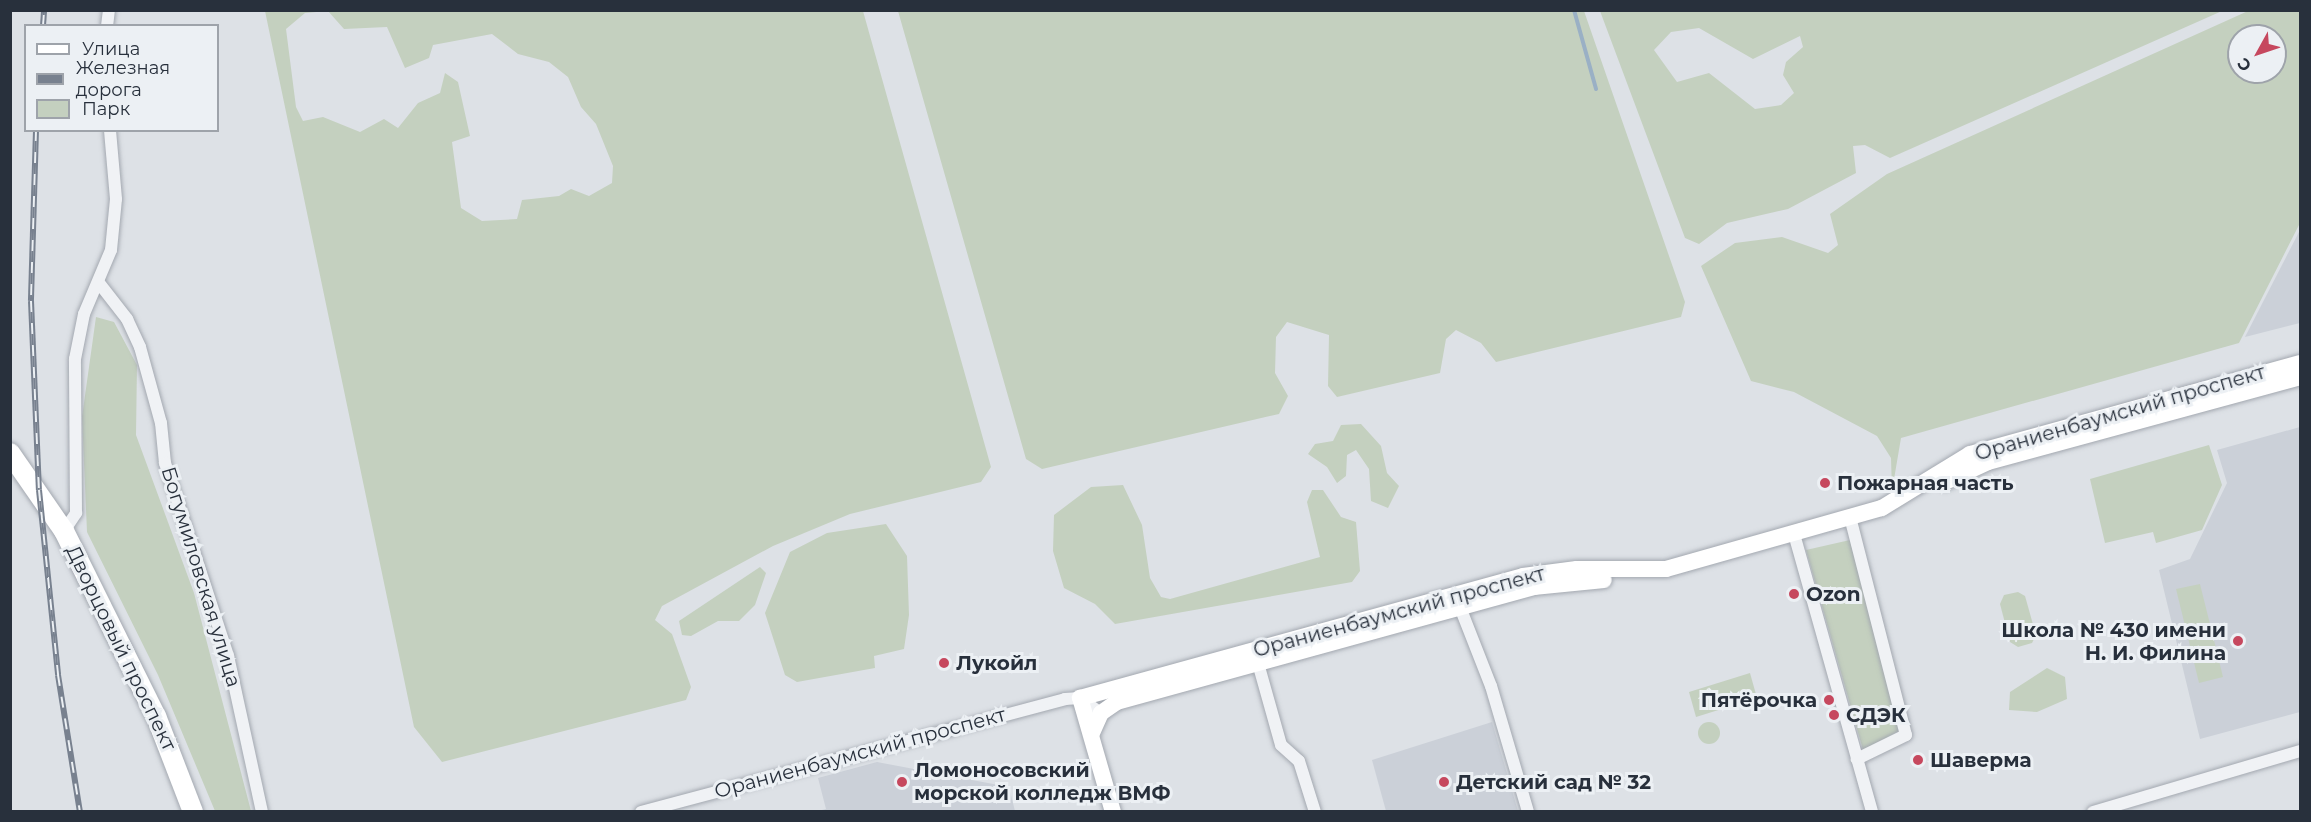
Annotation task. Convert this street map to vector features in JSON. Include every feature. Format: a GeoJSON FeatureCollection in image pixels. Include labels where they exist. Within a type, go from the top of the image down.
{"type":"FeatureCollection","features":[{"type":"Feature","properties":{"kind":"main road","name":"Ораниенбаумский проспект"},"geometry":{"type":"LineString","coordinates":[[1458,602],[1568,582],[1653,579],[1796,541],[1851,522],[1899,500],[1970,454],[2301,363]]}},
{"type":"Feature","properties":{"kind":"main road","name":"Ораниенбаумский проспект"},"geometry":{"type":"LineString","coordinates":[[1080,698],[1256,656],[1458,602],[1559,570],[1666,569],[1901,510],[1988,462],[2301,377]]}},
{"type":"Feature","properties":{"kind":"main road","name":"Дворцовый проспект"},"geometry":{"type":"LineString","coordinates":[[10,453],[39,490],[64,531],[156,716],[193,812]]}},
{"type":"Feature","properties":{"kind":"main road","name":"Ораниенбаумский проспект"},"geometry":{"type":"LineString","coordinates":[[1101,713],[1117,702],[1256,656]]}},
{"type":"Feature","properties":{"kind":"main road"},"geometry":{"type":"LineString","coordinates":[[1080,698],[1113,812]]}},
{"type":"Feature","properties":{"kind":"main road"},"geometry":{"type":"LineString","coordinates":[[1092,733],[1101,713]]}},
{"type":"Feature","properties":{"kind":"street"},"geometry":{"type":"LineString","coordinates":[[64,531],[76,513],[75,359],[84,315],[99,284],[111,250],[116,199],[110,132]]}},
{"type":"Feature","properties":{"kind":"street","name":"Богумиловская улица"},"geometry":{"type":"LineString","coordinates":[[99,284],[127,319],[140,347],[173,492],[228,656],[262,812]]}},
{"type":"Feature","properties":{"kind":"street"},"geometry":{"type":"LineString","coordinates":[[1851,522],[1906,735],[1857,759]]}},
{"type":"Feature","properties":{"kind":"street"},"geometry":{"type":"LineString","coordinates":[[1796,541],[1872,812]]}},
{"type":"Feature","properties":{"kind":"street"},"geometry":{"type":"LineString","coordinates":[[1458,602],[1491,686],[1527,812]]}},
{"type":"Feature","properties":{"kind":"street"},"geometry":{"type":"LineString","coordinates":[[1256,656],[1281,745],[1299,761],[1315,812]]}},
{"type":"Feature","properties":{"kind":"street"},"geometry":{"type":"LineString","coordinates":[[1080,698],[1101,713]]}},
{"type":"Feature","properties":{"kind":"street","name":"Ораниенбаумский проспект"},"geometry":{"type":"LineString","coordinates":[[641,812],[904,738],[1080,698]]}},
{"type":"Feature","properties":{"kind":"street"},"geometry":{"type":"LineString","coordinates":[[2093,812],[2301,751]]}},
{"type":"Feature","properties":{"kind":"shaded area"},"geometry":{"type":"Polygon","coordinates":[[[2300,230],[2300,323],[2245,337],[2300,230]]]}},
{"type":"Feature","properties":{"kind":"shaded area","name":"Школа № 430 имени Н. И. Филина"},"geometry":{"type":"Polygon","coordinates":[[[2300,427],[2300,712],[2200,739],[2159,570],[2190,559],[2227,483],[2217,450],[2300,427]]]}},
{"type":"Feature","properties":{"kind":"shaded area","name":"Детский сад № 32"},"geometry":{"type":"Polygon","coordinates":[[[1492,722],[1518,811],[1386,811],[1372,760],[1492,722]]]}},
{"type":"Feature","properties":{"kind":"shaded area","name":"Ломоносовский морской колледж ВМФ"},"geometry":{"type":"Polygon","coordinates":[[[877,762],[1009,787],[1015,811],[818,811],[826,809],[818,778],[877,762]]]}},
{"type":"Feature","properties":{"kind":"green space"},"geometry":{"type":"Polygon","coordinates":[[[1600,10],[2222,11],[1890,158],[1865,145],[1853,146],[1856,173],[1788,209],[1727,223],[1699,244],[1685,238],[1600,10]],[[1699,28],[1671,32],[1654,50],[1677,82],[1709,73],[1755,109],[1781,105],[1794,93],[1783,75],[1786,62],[1803,47],[1800,36],[1753,59],[1699,28]]]}},
{"type":"Feature","properties":{"kind":"green space"},"geometry":{"type":"Polygon","coordinates":[[[265,11],[328,11],[863,11],[991,467],[981,482],[850,514],[773,546],[662,606],[655,620],[672,634],[691,687],[686,700],[442,762],[414,727],[265,11]],[[328,11],[305,13],[286,29],[296,107],[303,121],[323,117],[360,132],[384,119],[398,128],[418,103],[440,93],[445,73],[458,82],[470,136],[452,142],[461,208],[482,221],[517,219],[522,200],[559,196],[571,189],[589,196],[612,183],[613,166],[596,124],[581,107],[568,77],[549,62],[518,54],[492,34],[433,45],[429,58],[405,68],[387,27],[344,29],[328,11]]]}},
{"type":"Feature","properties":{"kind":"green space"},"geometry":{"type":"Polygon","coordinates":[[[898,11],[1584,11],[1685,302],[1681,317],[1496,362],[1481,343],[1456,330],[1446,339],[1440,373],[1337,397],[1328,386],[1329,335],[1287,322],[1276,337],[1275,373],[1288,396],[1279,414],[1042,469],[1026,459],[898,11]]]}},
{"type":"Feature","properties":{"kind":"green space"},"geometry":{"type":"Polygon","coordinates":[[[2248,11],[2300,11],[2300,223],[2239,343],[1901,438],[1892,491],[1891,458],[1877,436],[1794,392],[1751,381],[1701,266],[1735,243],[1782,237],[1828,253],[1838,245],[1830,214],[1887,174],[2248,11]]]}},
{"type":"Feature","properties":{"kind":"green space"},"geometry":{"type":"Polygon","coordinates":[[[96,317],[114,322],[137,365],[136,435],[194,593],[251,811],[215,811],[158,675],[87,532],[82,417],[96,317]]]}},
{"type":"Feature","properties":{"kind":"green space"},"geometry":{"type":"Polygon","coordinates":[[[1361,424],[1381,446],[1387,473],[1399,486],[1388,508],[1371,501],[1369,469],[1356,450],[1347,455],[1346,476],[1337,483],[1327,467],[1308,454],[1315,444],[1333,441],[1341,425],[1361,424]]]}},
{"type":"Feature","properties":{"kind":"green space"},"geometry":{"type":"Polygon","coordinates":[[[2209,445],[2222,485],[2202,530],[2156,543],[2153,532],[2105,543],[2090,479],[2209,445]]]}},
{"type":"Feature","properties":{"kind":"green space"},"geometry":{"type":"Polygon","coordinates":[[[1123,485],[1142,525],[1150,578],[1161,597],[1170,599],[1320,557],[1307,502],[1312,490],[1323,490],[1341,517],[1356,522],[1360,571],[1352,582],[1115,624],[1095,604],[1064,588],[1053,551],[1054,515],[1091,487],[1123,485]]]}},
{"type":"Feature","properties":{"kind":"green space"},"geometry":{"type":"Polygon","coordinates":[[[886,524],[907,556],[909,615],[904,649],[874,656],[875,668],[797,682],[785,675],[765,613],[790,552],[827,533],[886,524]]]}},
{"type":"Feature","properties":{"kind":"green space"},"geometry":{"type":"Polygon","coordinates":[[[1850,540],[1899,731],[1863,750],[1806,550],[1850,540]]]}},
{"type":"Feature","properties":{"kind":"green space"},"geometry":{"type":"Polygon","coordinates":[[[760,567],[766,573],[755,605],[739,621],[718,621],[691,636],[682,635],[679,621],[760,567]]]}},
{"type":"Feature","properties":{"kind":"green space"},"geometry":{"type":"Polygon","coordinates":[[[2200,584],[2211,628],[2187,634],[2176,589],[2200,584]]]}},
{"type":"Feature","properties":{"kind":"green space"},"geometry":{"type":"Polygon","coordinates":[[[2018,592],[2025,596],[2036,635],[2032,643],[2018,647],[2010,642],[2000,604],[2004,595],[2018,592]]]}},
{"type":"Feature","properties":{"kind":"green space"},"geometry":{"type":"Polygon","coordinates":[[[2212,632],[2223,677],[2199,683],[2188,638],[2212,632]]]}},
{"type":"Feature","properties":{"kind":"green space"},"geometry":{"type":"Polygon","coordinates":[[[2047,668],[2065,677],[2067,699],[2037,712],[2009,710],[2010,692],[2047,668]]]}},
{"type":"Feature","properties":{"kind":"green space"},"geometry":{"type":"Polygon","coordinates":[[[1750,673],[1757,698],[1696,717],[1689,692],[1750,673]]]}},
{"type":"Feature","properties":{"kind":"green space"},"geometry":{"type":"Polygon","coordinates":[[[1709,722],[1717,725],[1720,733],[1717,741],[1709,744],[1701,741],[1698,733],[1701,725],[1709,722]]]}},
{"type":"Feature","properties":{"kind":"waterway"},"geometry":{"type":"LineString","coordinates":[[1574,10],[1596,89]]}},
{"type":"Feature","properties":{"kind":"railway"},"geometry":{"type":"LineString","coordinates":[[43,24],[44,10]]}},
{"type":"Feature","properties":{"kind":"railway"},"geometry":{"type":"LineString","coordinates":[[36,132],[31,301],[39,490],[58,675],[80,812]]}},
{"type":"Feature","properties":{"kind":"place","name":"Пожарная часть"},"geometry":{"type":"Point","coordinates":[1825,483]}},
{"type":"Feature","properties":{"kind":"place","name":"Ozon"},"geometry":{"type":"Point","coordinates":[1794,594]}},
{"type":"Feature","properties":{"kind":"place","name":"Школа № 430 имени Н. И. Филина"},"geometry":{"type":"Point","coordinates":[2238,641]}},
{"type":"Feature","properties":{"kind":"place","name":"Лукойл"},"geometry":{"type":"Point","coordinates":[944,663]}},
{"type":"Feature","properties":{"kind":"place","name":"Пятёрочка"},"geometry":{"type":"Point","coordinates":[1829,700]}},
{"type":"Feature","properties":{"kind":"place","name":"СДЭК"},"geometry":{"type":"Point","coordinates":[1834,715]}},
{"type":"Feature","properties":{"kind":"place","name":"Шаверма"},"geometry":{"type":"Point","coordinates":[1918,760]}},
{"type":"Feature","properties":{"kind":"place","name":"Ломоносовский морской колледж ВМФ"},"geometry":{"type":"Point","coordinates":[902,782]}},
{"type":"Feature","properties":{"kind":"place","name":"Детский сад № 32"},"geometry":{"type":"Point","coordinates":[1444,782]}}]}
